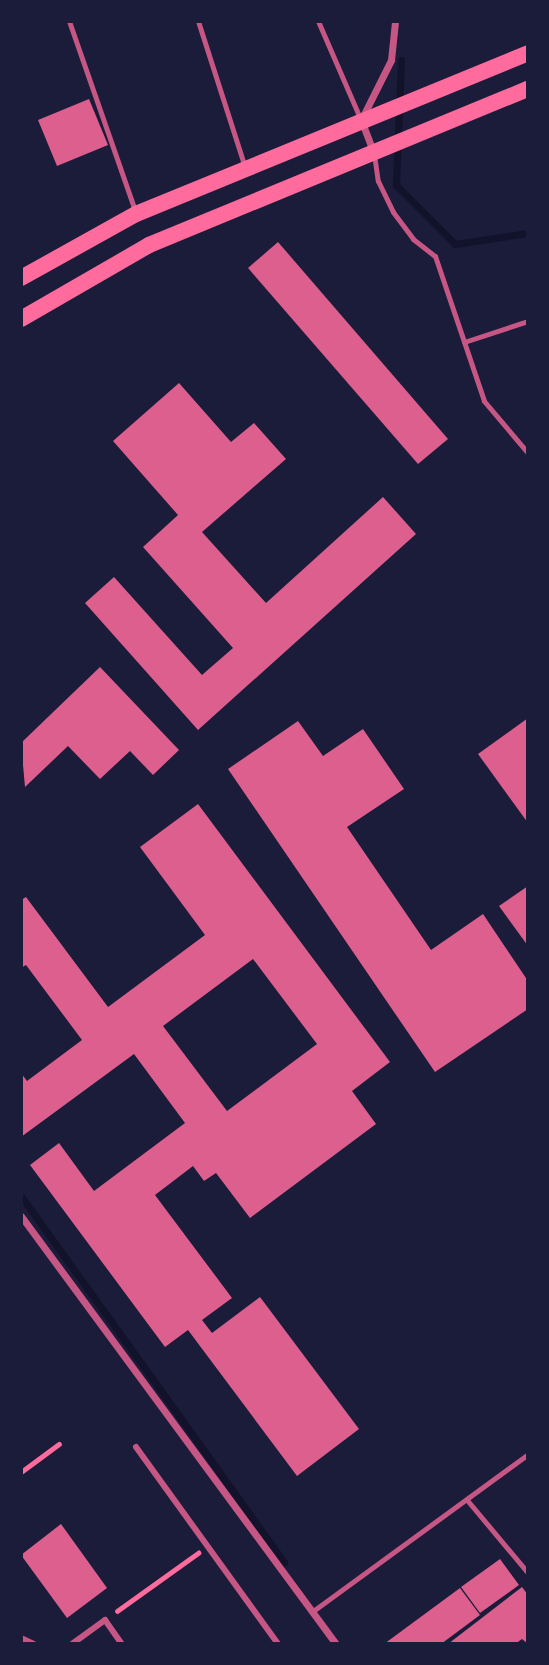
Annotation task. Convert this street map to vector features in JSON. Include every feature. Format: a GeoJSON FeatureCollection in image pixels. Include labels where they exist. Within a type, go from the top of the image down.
{"type":"FeatureCollection","features":[{"type":"Feature","properties":{"kind":"main road"},"geometry":{"type":"LineString","coordinates":[[21,278],[136,214],[528,53]]}},
{"type":"Feature","properties":{"kind":"main road"},"geometry":{"type":"LineString","coordinates":[[21,318],[149,245],[528,89]]}},
{"type":"Feature","properties":{"kind":"street"},"geometry":{"type":"LineString","coordinates":[[373,151],[361,120],[391,60],[395,21]]}},
{"type":"Feature","properties":{"kind":"street"},"geometry":{"type":"LineString","coordinates":[[21,1216],[336,1644]]}},
{"type":"Feature","properties":{"kind":"street"},"geometry":{"type":"LineString","coordinates":[[136,1447],[278,1644]]}},
{"type":"Feature","properties":{"kind":"street"},"geometry":{"type":"LineString","coordinates":[[72,1644],[105,1620],[122,1644]]}},
{"type":"Feature","properties":{"kind":"street"},"geometry":{"type":"LineString","coordinates":[[21,1638],[34,1644]]}},
{"type":"Feature","properties":{"kind":"lane"},"geometry":{"type":"LineString","coordinates":[[69,21],[136,214]]}},
{"type":"Feature","properties":{"kind":"lane"},"geometry":{"type":"LineString","coordinates":[[198,21],[245,167]]}},
{"type":"Feature","properties":{"kind":"lane"},"geometry":{"type":"LineString","coordinates":[[318,21],[361,120]]}},
{"type":"Feature","properties":{"kind":"lane"},"geometry":{"type":"LineString","coordinates":[[373,151],[378,181],[393,212],[413,239],[435,256],[484,401],[528,453]]}},
{"type":"Feature","properties":{"kind":"lane"},"geometry":{"type":"LineString","coordinates":[[464,342],[528,321]]}},
{"type":"Feature","properties":{"kind":"lane"},"geometry":{"type":"LineString","coordinates":[[313,1611],[528,1454]]}},
{"type":"Feature","properties":{"kind":"lane"},"geometry":{"type":"LineString","coordinates":[[467,1500],[528,1573]]}},
{"type":"Feature","properties":{"kind":"path"},"geometry":{"type":"LineString","coordinates":[[21,1472],[59,1444]]}},
{"type":"Feature","properties":{"kind":"path"},"geometry":{"type":"LineString","coordinates":[[105,1620],[207,1547]]}},
{"type":"Feature","properties":{"kind":"building"},"geometry":{"type":"Polygon","coordinates":[[[89,99],[108,145],[57,166],[38,120],[89,99]]]}},
{"type":"Feature","properties":{"kind":"building"},"geometry":{"type":"Polygon","coordinates":[[[278,242],[448,439],[418,464],[248,268],[278,242]]]}},
{"type":"Feature","properties":{"kind":"building"},"geometry":{"type":"Polygon","coordinates":[[[179,383],[231,442],[254,423],[286,459],[202,532],[266,603],[383,497],[416,534],[198,730],[85,603],[114,577],[202,675],[233,648],[143,547],[178,515],[113,441],[179,383]]]}},
{"type":"Feature","properties":{"kind":"building"},"geometry":{"type":"Polygon","coordinates":[[[100,667],[179,750],[153,775],[130,751],[100,779],[68,746],[25,787],[21,743],[100,667]]]}},
{"type":"Feature","properties":{"kind":"building"},"geometry":{"type":"Polygon","coordinates":[[[528,718],[528,823],[478,754],[528,718]]]}},
{"type":"Feature","properties":{"kind":"building"},"geometry":{"type":"Polygon","coordinates":[[[298,721],[323,756],[363,729],[404,789],[347,827],[431,950],[483,914],[528,981],[528,1009],[435,1072],[228,769],[298,721]]]}},
{"type":"Feature","properties":{"kind":"building"},"geometry":{"type":"Polygon","coordinates":[[[198,804],[390,1062],[352,1091],[376,1124],[250,1218],[216,1173],[204,1181],[193,1166],[155,1195],[232,1298],[202,1320],[212,1333],[260,1297],[359,1429],[297,1476],[188,1330],[165,1347],[30,1165],[59,1143],[94,1191],[185,1123],[134,1054],[21,1137],[21,1073],[27,1081],[82,1040],[26,965],[21,968],[21,900],[26,897],[108,1007],[205,935],[140,847],[198,804]],[[253,959],[163,1026],[227,1111],[317,1044],[253,959]]]}},
{"type":"Feature","properties":{"kind":"building"},"geometry":{"type":"Polygon","coordinates":[[[528,886],[528,946],[499,906],[528,886]]]}},
{"type":"Feature","properties":{"kind":"building"},"geometry":{"type":"Polygon","coordinates":[[[61,1524],[107,1588],[67,1618],[21,1555],[61,1524]]]}},
{"type":"Feature","properties":{"kind":"building"},"geometry":{"type":"Polygon","coordinates":[[[500,1559],[519,1585],[480,1613],[461,1587],[500,1559]]]}},
{"type":"Feature","properties":{"kind":"building"},"geometry":{"type":"Polygon","coordinates":[[[522,1587],[528,1595],[528,1644],[522,1639],[515,1644],[448,1644],[522,1587]]]}},
{"type":"Feature","properties":{"kind":"building"},"geometry":{"type":"Polygon","coordinates":[[[460,1588],[480,1615],[441,1644],[384,1644],[460,1588]]]}},
{"type":"Feature","properties":{"kind":"waterway"},"geometry":{"type":"LineString","coordinates":[[401,60],[396,185],[455,244],[528,233]]}},
{"type":"Feature","properties":{"kind":"waterway"},"geometry":{"type":"LineString","coordinates":[[21,1196],[284,1562]]}}]}
